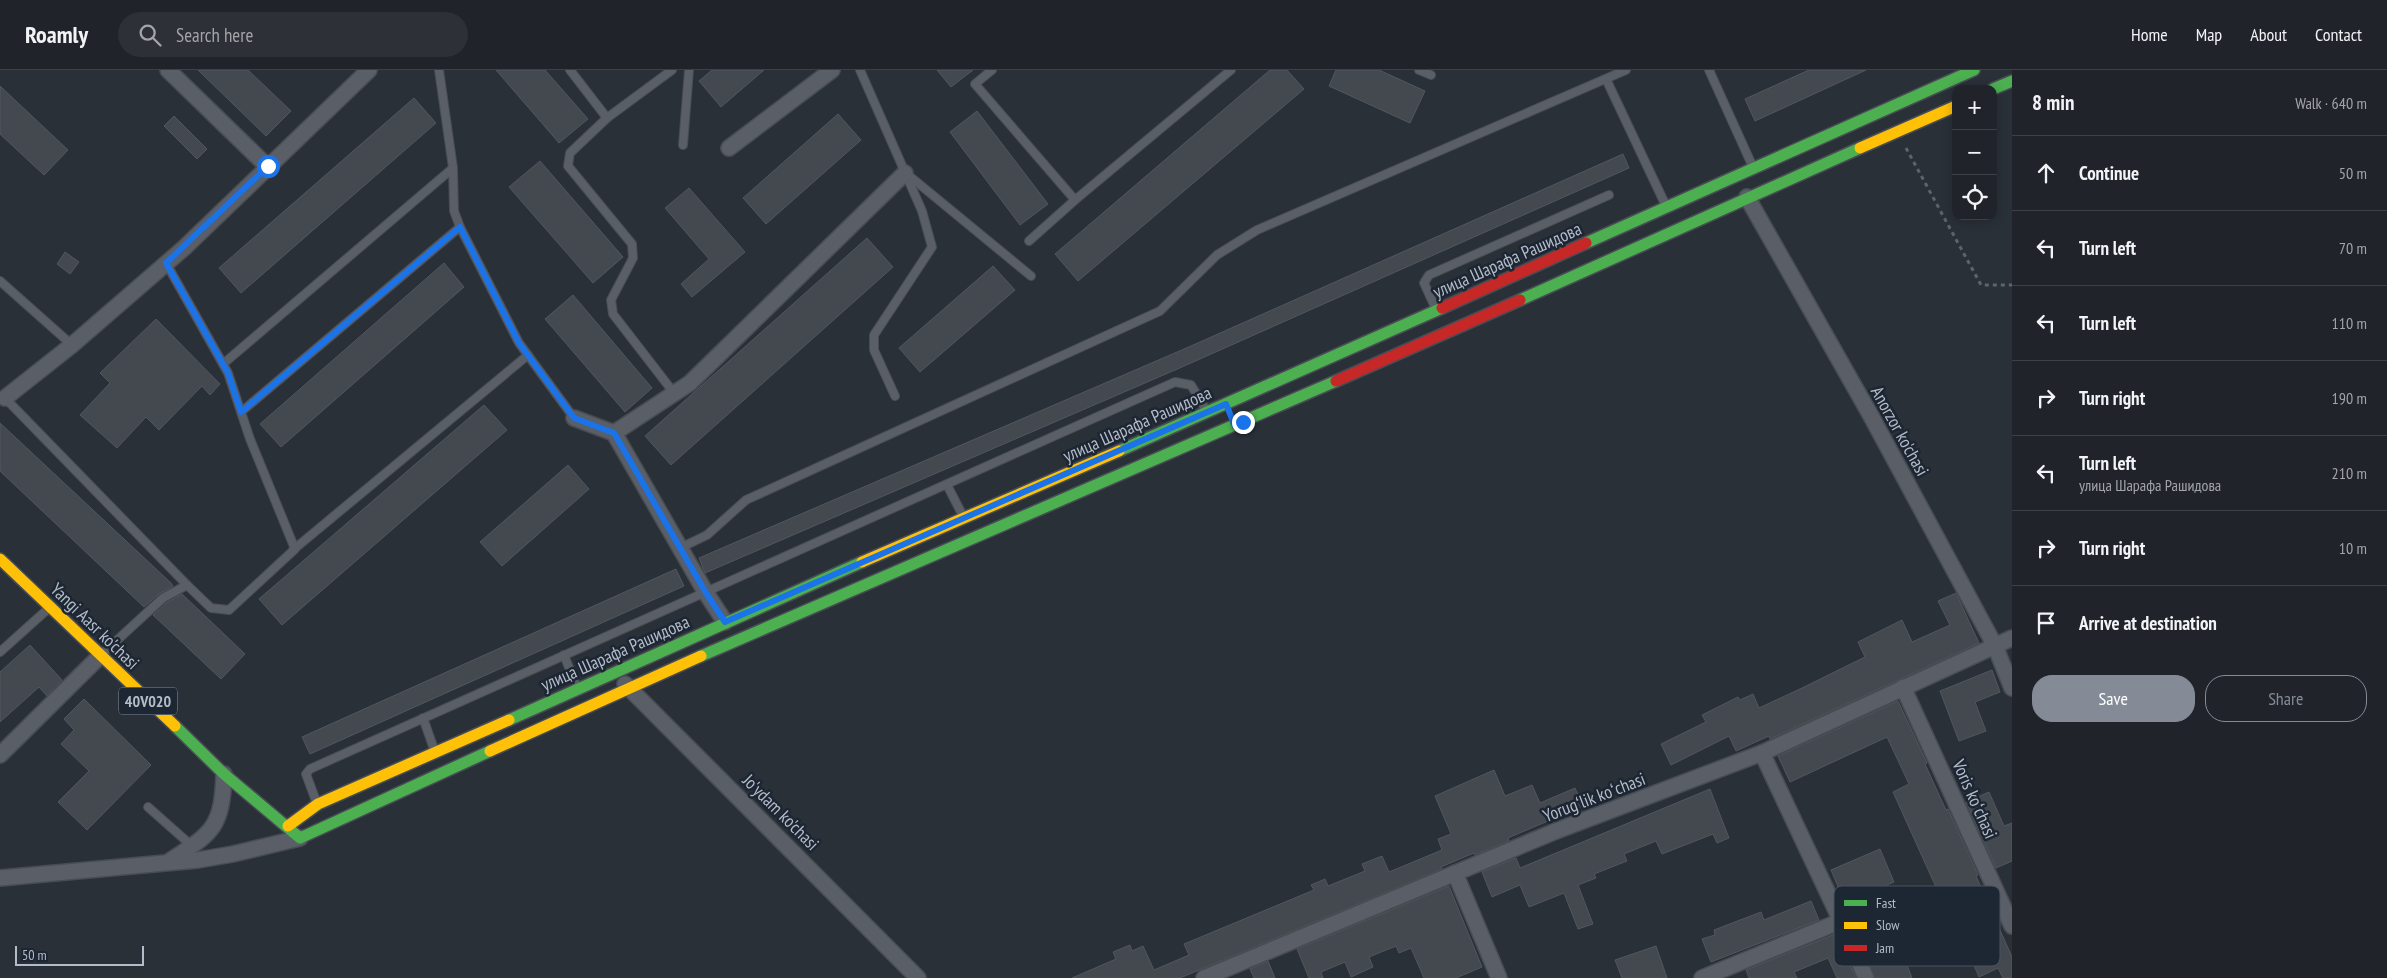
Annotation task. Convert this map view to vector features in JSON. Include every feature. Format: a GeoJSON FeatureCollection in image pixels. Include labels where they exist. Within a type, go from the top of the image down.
{"type":"FeatureCollection","features":[{"type":"Feature","properties":{"kind":"main road","name":"улица Шарафа Рашидова"},"geometry":{"type":"LineString","coordinates":[[288,826],[315,805],[616,674],[725,622],[1436,311],[1974,70]]}},
{"type":"Feature","properties":{"kind":"main road"},"geometry":{"type":"LineString","coordinates":[[1997,87],[2012,81]]}},
{"type":"Feature","properties":{"kind":"main road"},"geometry":{"type":"LineString","coordinates":[[300,838],[628,688],[1235,426],[1657,239],[1747,196],[1952,108]]}},
{"type":"Feature","properties":{"kind":"main road"},"geometry":{"type":"LineString","coordinates":[[1226,404],[1235,426]]}},
{"type":"Feature","properties":{"kind":"main road","name":"Yangi Aasr ko'chasi"},"geometry":{"type":"LineString","coordinates":[[0,559],[224,774],[300,838]]}},
{"type":"Feature","properties":{"kind":"street"},"geometry":{"type":"LineString","coordinates":[[168,70],[268,166]]}},
{"type":"Feature","properties":{"kind":"street"},"geometry":{"type":"LineString","coordinates":[[3,396],[72,344],[166,263],[369,70]]}},
{"type":"Feature","properties":{"kind":"street"},"geometry":{"type":"LineString","coordinates":[[729,148],[832,70]]}},
{"type":"Feature","properties":{"kind":"street"},"geometry":{"type":"LineString","coordinates":[[614,433],[690,383],[905,173]]}},
{"type":"Feature","properties":{"kind":"street","name":"Anorzor ko'chasi"},"geometry":{"type":"LineString","coordinates":[[1747,196],[1871,416],[1995,646],[2012,688]]}},
{"type":"Feature","properties":{"kind":"street"},"geometry":{"type":"LineString","coordinates":[[574,418],[614,433],[706,593],[725,622]]}},
{"type":"Feature","properties":{"kind":"street","name":"Yorugʻlik koʻchasi"},"geometry":{"type":"LineString","coordinates":[[1204,978],[1556,831],[1762,753],[2012,638]]}},
{"type":"Feature","properties":{"kind":"street"},"geometry":{"type":"LineString","coordinates":[[0,755],[100,656]]}},
{"type":"Feature","properties":{"kind":"street","name":"Jo'ydam ko'chasi"},"geometry":{"type":"LineString","coordinates":[[616,674],[804,861],[918,978]]}},
{"type":"Feature","properties":{"kind":"street","name":"Voris koʻchasi"},"geometry":{"type":"LineString","coordinates":[[1903,687],[1994,886]]}},
{"type":"Feature","properties":{"kind":"street"},"geometry":{"type":"LineString","coordinates":[[1762,753],[1834,906]]}},
{"type":"Feature","properties":{"kind":"street"},"geometry":{"type":"LineString","coordinates":[[166,864],[208,833],[219,817],[224,774]]}},
{"type":"Feature","properties":{"kind":"street"},"geometry":{"type":"LineString","coordinates":[[233,854],[288,826]]}},
{"type":"Feature","properties":{"kind":"street"},"geometry":{"type":"LineString","coordinates":[[0,878],[166,864],[233,854],[300,838]]}},
{"type":"Feature","properties":{"kind":"street"},"geometry":{"type":"LineString","coordinates":[[1455,873],[1499,978]]}},
{"type":"Feature","properties":{"kind":"street","name":"Voris koʻchasi"},"geometry":{"type":"LineString","coordinates":[[2000,900],[2012,926]]}},
{"type":"Feature","properties":{"kind":"street"},"geometry":{"type":"LineString","coordinates":[[1702,978],[1834,924]]}},
{"type":"Feature","properties":{"kind":"street"},"geometry":{"type":"LineString","coordinates":[[1861,966],[1866,978]]}},
{"type":"Feature","properties":{"kind":"lane"},"geometry":{"type":"LineString","coordinates":[[439,70],[453,168],[454,211],[460,227],[519,343],[574,418]]}},
{"type":"Feature","properties":{"kind":"lane"},"geometry":{"type":"LineString","coordinates":[[570,70],[607,118]]}},
{"type":"Feature","properties":{"kind":"lane"},"geometry":{"type":"LineString","coordinates":[[672,70],[607,118],[570,153],[568,166],[632,244],[633,258],[611,300],[613,314],[674,393]]}},
{"type":"Feature","properties":{"kind":"lane"},"geometry":{"type":"LineString","coordinates":[[683,145],[689,70]]}},
{"type":"Feature","properties":{"kind":"lane"},"geometry":{"type":"LineString","coordinates":[[860,70],[922,211],[932,247],[874,335],[874,350],[895,396]]}},
{"type":"Feature","properties":{"kind":"lane"},"geometry":{"type":"LineString","coordinates":[[992,70],[975,84],[1075,200]]}},
{"type":"Feature","properties":{"kind":"lane"},"geometry":{"type":"LineString","coordinates":[[1029,241],[1075,200],[1231,70]]}},
{"type":"Feature","properties":{"kind":"lane"},"geometry":{"type":"LineString","coordinates":[[1419,70],[1431,75]]}},
{"type":"Feature","properties":{"kind":"lane"},"geometry":{"type":"LineString","coordinates":[[680,548],[707,535],[746,500],[1160,311],[1217,255],[1257,230],[1626,70]]}},
{"type":"Feature","properties":{"kind":"lane"},"geometry":{"type":"LineString","coordinates":[[1708,70],[1754,169]]}},
{"type":"Feature","properties":{"kind":"lane"},"geometry":{"type":"LineString","coordinates":[[1606,79],[1666,207]]}},
{"type":"Feature","properties":{"kind":"lane"},"geometry":{"type":"LineString","coordinates":[[223,364],[453,168]]}},
{"type":"Feature","properties":{"kind":"lane"},"geometry":{"type":"LineString","coordinates":[[905,173],[1031,276]]}},
{"type":"Feature","properties":{"kind":"lane"},"geometry":{"type":"LineString","coordinates":[[1436,311],[1424,284],[1429,275],[1609,195]]}},
{"type":"Feature","properties":{"kind":"lane"},"geometry":{"type":"LineString","coordinates":[[241,412],[460,227]]}},
{"type":"Feature","properties":{"kind":"lane"},"geometry":{"type":"LineString","coordinates":[[166,263],[223,364],[295,548],[292,552]]}},
{"type":"Feature","properties":{"kind":"lane"},"geometry":{"type":"LineString","coordinates":[[0,281],[72,344]]}},
{"type":"Feature","properties":{"kind":"lane"},"geometry":{"type":"LineString","coordinates":[[3,396],[211,608],[228,610],[292,552],[528,355]]}},
{"type":"Feature","properties":{"kind":"lane"},"geometry":{"type":"LineString","coordinates":[[315,805],[306,774],[310,769],[1175,382],[1191,385],[1207,412]]}},
{"type":"Feature","properties":{"kind":"lane"},"geometry":{"type":"LineString","coordinates":[[947,484],[964,518]]}},
{"type":"Feature","properties":{"kind":"lane"},"geometry":{"type":"LineString","coordinates":[[100,656],[163,598],[187,585]]}},
{"type":"Feature","properties":{"kind":"lane"},"geometry":{"type":"LineString","coordinates":[[0,652],[50,606]]}},
{"type":"Feature","properties":{"kind":"lane"},"geometry":{"type":"LineString","coordinates":[[564,655],[577,690]]}},
{"type":"Feature","properties":{"kind":"lane"},"geometry":{"type":"LineString","coordinates":[[423,718],[436,753]]}},
{"type":"Feature","properties":{"kind":"lane"},"geometry":{"type":"LineString","coordinates":[[148,808],[192,846]]}},
{"type":"Feature","properties":{"kind":"path"},"geometry":{"type":"LineString","coordinates":[[1897,132],[1981,285],[2012,285]]}},
{"type":"Feature","properties":{"kind":"building"},"geometry":{"type":"Polygon","coordinates":[[[198,70],[248,70],[291,111],[266,136],[198,70]]]}},
{"type":"Feature","properties":{"kind":"building"},"geometry":{"type":"Polygon","coordinates":[[[496,70],[545,70],[588,119],[559,143],[496,70]]]}},
{"type":"Feature","properties":{"kind":"building"},"geometry":{"type":"Polygon","coordinates":[[[712,70],[764,70],[721,107],[699,81],[712,70]]]}},
{"type":"Feature","properties":{"kind":"building"},"geometry":{"type":"Polygon","coordinates":[[[937,70],[973,70],[951,87],[937,70]]]}},
{"type":"Feature","properties":{"kind":"building"},"geometry":{"type":"Polygon","coordinates":[[[1270,70],[1287,70],[1304,89],[1078,281],[1055,254],[1270,70]]]}},
{"type":"Feature","properties":{"kind":"building"},"geometry":{"type":"Polygon","coordinates":[[[1336,70],[1379,70],[1425,91],[1410,123],[1329,86],[1336,70]]]}},
{"type":"Feature","properties":{"kind":"building"},"geometry":{"type":"Polygon","coordinates":[[[1809,70],[1866,70],[1755,121],[1745,99],[1809,70]]]}},
{"type":"Feature","properties":{"kind":"building"},"geometry":{"type":"Polygon","coordinates":[[[0,86],[68,150],[44,175],[0,134],[0,86]]]}},
{"type":"Feature","properties":{"kind":"building"},"geometry":{"type":"Polygon","coordinates":[[[414,98],[436,123],[241,293],[219,268],[414,98]]]}},
{"type":"Feature","properties":{"kind":"building"},"geometry":{"type":"Polygon","coordinates":[[[977,111],[1048,204],[1020,225],[950,132],[977,111]]]}},
{"type":"Feature","properties":{"kind":"building"},"geometry":{"type":"Polygon","coordinates":[[[838,114],[861,140],[766,224],[743,198],[838,114]]]}},
{"type":"Feature","properties":{"kind":"building"},"geometry":{"type":"Polygon","coordinates":[[[174,116],[207,149],[197,159],[164,126],[174,116]]]}},
{"type":"Feature","properties":{"kind":"building"},"geometry":{"type":"Polygon","coordinates":[[[1623,154],[1629,168],[1182,367],[705,573],[699,558],[1191,346],[1623,154]]]}},
{"type":"Feature","properties":{"kind":"building"},"geometry":{"type":"Polygon","coordinates":[[[540,161],[623,257],[593,283],[509,187],[540,161]]]}},
{"type":"Feature","properties":{"kind":"building"},"geometry":{"type":"Polygon","coordinates":[[[689,188],[745,252],[692,297],[681,284],[709,259],[665,208],[689,188]]]}},
{"type":"Feature","properties":{"kind":"building"},"geometry":{"type":"Polygon","coordinates":[[[867,238],[893,267],[671,465],[645,436],[867,238]]]}},
{"type":"Feature","properties":{"kind":"building"},"geometry":{"type":"Polygon","coordinates":[[[65,252],[79,262],[70,274],[57,264],[65,252]]]}},
{"type":"Feature","properties":{"kind":"building"},"geometry":{"type":"Polygon","coordinates":[[[444,263],[464,287],[281,447],[260,424],[444,263]]]}},
{"type":"Feature","properties":{"kind":"building"},"geometry":{"type":"Polygon","coordinates":[[[993,266],[1015,290],[920,372],[899,348],[993,266]]]}},
{"type":"Feature","properties":{"kind":"building"},"geometry":{"type":"Polygon","coordinates":[[[573,295],[652,388],[625,412],[545,319],[573,295]]]}},
{"type":"Feature","properties":{"kind":"building"},"geometry":{"type":"Polygon","coordinates":[[[156,319],[220,384],[210,395],[202,386],[159,430],[146,417],[117,448],[80,415],[110,383],[100,373],[156,319]]]}},
{"type":"Feature","properties":{"kind":"building"},"geometry":{"type":"Polygon","coordinates":[[[484,405],[507,430],[282,625],[259,599],[484,405]]]}},
{"type":"Feature","properties":{"kind":"building"},"geometry":{"type":"Polygon","coordinates":[[[0,423],[173,586],[159,594],[144,607],[0,471],[0,423]]]}},
{"type":"Feature","properties":{"kind":"building"},"geometry":{"type":"Polygon","coordinates":[[[568,465],[589,489],[502,566],[480,542],[568,465]]]}},
{"type":"Feature","properties":{"kind":"building"},"geometry":{"type":"Polygon","coordinates":[[[676,569],[684,586],[310,754],[302,737],[676,569]]]}},
{"type":"Feature","properties":{"kind":"building"},"geometry":{"type":"Polygon","coordinates":[[[1956,593],[1979,643],[1770,739],[1769,736],[1736,751],[1729,736],[1671,765],[1661,744],[1706,722],[1702,715],[1738,697],[1740,700],[1753,694],[1759,708],[1802,688],[1865,657],[1858,642],[1902,620],[1912,642],[1950,625],[1938,601],[1956,593]]]}},
{"type":"Feature","properties":{"kind":"building"},"geometry":{"type":"Polygon","coordinates":[[[182,594],[245,654],[221,679],[153,615],[166,603],[182,594]]]}},
{"type":"Feature","properties":{"kind":"building"},"geometry":{"type":"Polygon","coordinates":[[[30,645],[62,680],[47,696],[39,687],[0,722],[0,672],[30,645]]]}},
{"type":"Feature","properties":{"kind":"building"},"geometry":{"type":"Polygon","coordinates":[[[1992,670],[2000,692],[1975,702],[1986,731],[1959,741],[1940,691],[1992,670]]]}},
{"type":"Feature","properties":{"kind":"building"},"geometry":{"type":"Polygon","coordinates":[[[84,699],[151,765],[87,830],[58,802],[89,771],[61,744],[74,730],[64,719],[84,699]]]}},
{"type":"Feature","properties":{"kind":"building"},"geometry":{"type":"Polygon","coordinates":[[[1898,701],[1927,763],[1925,764],[1946,810],[1948,809],[1978,875],[1976,876],[1980,886],[1935,886],[1893,792],[1909,784],[1887,737],[1790,782],[1778,756],[1898,701]]]}},
{"type":"Feature","properties":{"kind":"building"},"geometry":{"type":"Polygon","coordinates":[[[1494,770],[1505,796],[1532,785],[1540,803],[1575,788],[1583,806],[1508,838],[1509,841],[1475,855],[1474,853],[1441,867],[1442,869],[1180,978],[1072,978],[1116,959],[1113,952],[1130,945],[1132,951],[1143,946],[1154,970],[1189,955],[1184,944],[1314,890],[1311,885],[1325,879],[1328,886],[1365,871],[1362,864],[1382,856],[1389,872],[1442,850],[1438,839],[1451,834],[1435,796],[1494,770]]]}},
{"type":"Feature","properties":{"kind":"building"},"geometry":{"type":"Polygon","coordinates":[[[1710,789],[1729,838],[1717,843],[1713,834],[1662,854],[1656,841],[1624,854],[1627,861],[1594,874],[1596,878],[1578,885],[1593,924],[1578,929],[1564,893],[1529,907],[1520,885],[1492,897],[1482,872],[1516,858],[1520,868],[1710,789]]]}},
{"type":"Feature","properties":{"kind":"building"},"geometry":{"type":"Polygon","coordinates":[[[1989,792],[2004,826],[2012,823],[2012,861],[1996,868],[1966,802],[1989,792]]]}},
{"type":"Feature","properties":{"kind":"building"},"geometry":{"type":"Polygon","coordinates":[[[1880,849],[1894,882],[1885,886],[1838,886],[1831,870],[1880,849]]]}},
{"type":"Feature","properties":{"kind":"building"},"geometry":{"type":"Polygon","coordinates":[[[1449,886],[1482,967],[1456,978],[1424,978],[1411,948],[1399,953],[1396,946],[1369,957],[1373,967],[1351,977],[1345,962],[1321,972],[1323,978],[1309,978],[1297,949],[1449,886]]]}},
{"type":"Feature","properties":{"kind":"building"},"geometry":{"type":"Polygon","coordinates":[[[1811,901],[1819,920],[1711,962],[1702,939],[1715,935],[1714,930],[1761,912],[1764,920],[1811,901]]]}},
{"type":"Feature","properties":{"kind":"building"},"geometry":{"type":"Polygon","coordinates":[[[2000,930],[2012,957],[2012,978],[2003,978],[1998,968],[1979,977],[1974,966],[2000,966],[2000,930]]]}},
{"type":"Feature","properties":{"kind":"building"},"geometry":{"type":"Polygon","coordinates":[[[1834,934],[1834,966],[1850,966],[1856,978],[1837,978],[1828,958],[1794,972],[1797,978],[1749,978],[1746,970],[1834,934]]]}},
{"type":"Feature","properties":{"kind":"building"},"geometry":{"type":"Polygon","coordinates":[[[1656,946],[1667,978],[1622,978],[1615,960],[1656,946]]]}},
{"type":"Feature","properties":{"kind":"building"},"geometry":{"type":"Polygon","coordinates":[[[1268,961],[1275,978],[1254,978],[1250,969],[1268,961]]]}},
{"type":"Feature","properties":{"kind":"building"},"geometry":{"type":"Polygon","coordinates":[[[1870,966],[1907,966],[1912,978],[1875,978],[1870,966]]]}},
{"type":"Feature","properties":{"kind":"traffic: fast"},"geometry":{"type":"LineString","coordinates":[[1586,243],[1974,70]]}},
{"type":"Feature","properties":{"kind":"traffic: fast"},"geometry":{"type":"LineString","coordinates":[[1997,87],[2012,81]]}},
{"type":"Feature","properties":{"kind":"traffic: fast"},"geometry":{"type":"LineString","coordinates":[[1520,300],[1860,148]]}},
{"type":"Feature","properties":{"kind":"traffic: fast"},"geometry":{"type":"LineString","coordinates":[[1119,451],[1442,308]]}},
{"type":"Feature","properties":{"kind":"traffic: fast"},"geometry":{"type":"LineString","coordinates":[[701,656],[1336,381]]}},
{"type":"Feature","properties":{"kind":"traffic: fast"},"geometry":{"type":"LineString","coordinates":[[509,720],[862,562]]}},
{"type":"Feature","properties":{"kind":"traffic: fast"},"geometry":{"type":"LineString","coordinates":[[175,726],[224,774],[300,838],[490,751]]}},
{"type":"Feature","properties":{"kind":"traffic: slow"},"geometry":{"type":"LineString","coordinates":[[1860,148],[1952,108]]}},
{"type":"Feature","properties":{"kind":"traffic: slow"},"geometry":{"type":"LineString","coordinates":[[862,562],[1119,451]]}},
{"type":"Feature","properties":{"kind":"traffic: slow"},"geometry":{"type":"LineString","coordinates":[[0,559],[175,726]]}},
{"type":"Feature","properties":{"kind":"traffic: slow"},"geometry":{"type":"LineString","coordinates":[[490,751],[701,656]]}},
{"type":"Feature","properties":{"kind":"traffic: slow"},"geometry":{"type":"LineString","coordinates":[[288,826],[318,804],[509,720]]}},
{"type":"Feature","properties":{"kind":"traffic: jam"},"geometry":{"type":"LineString","coordinates":[[1442,308],[1586,243]]}},
{"type":"Feature","properties":{"kind":"traffic: jam"},"geometry":{"type":"LineString","coordinates":[[1336,381],[1520,300]]}},
{"type":"Feature","properties":{"kind":"route"},"geometry":{"type":"LineString","coordinates":[[268,166],[184,248],[166,263],[228,373],[241,412],[460,227],[519,343],[574,418],[614,433],[706,593],[725,622],[1226,404],[1235,426],[1243,422]]}}]}
